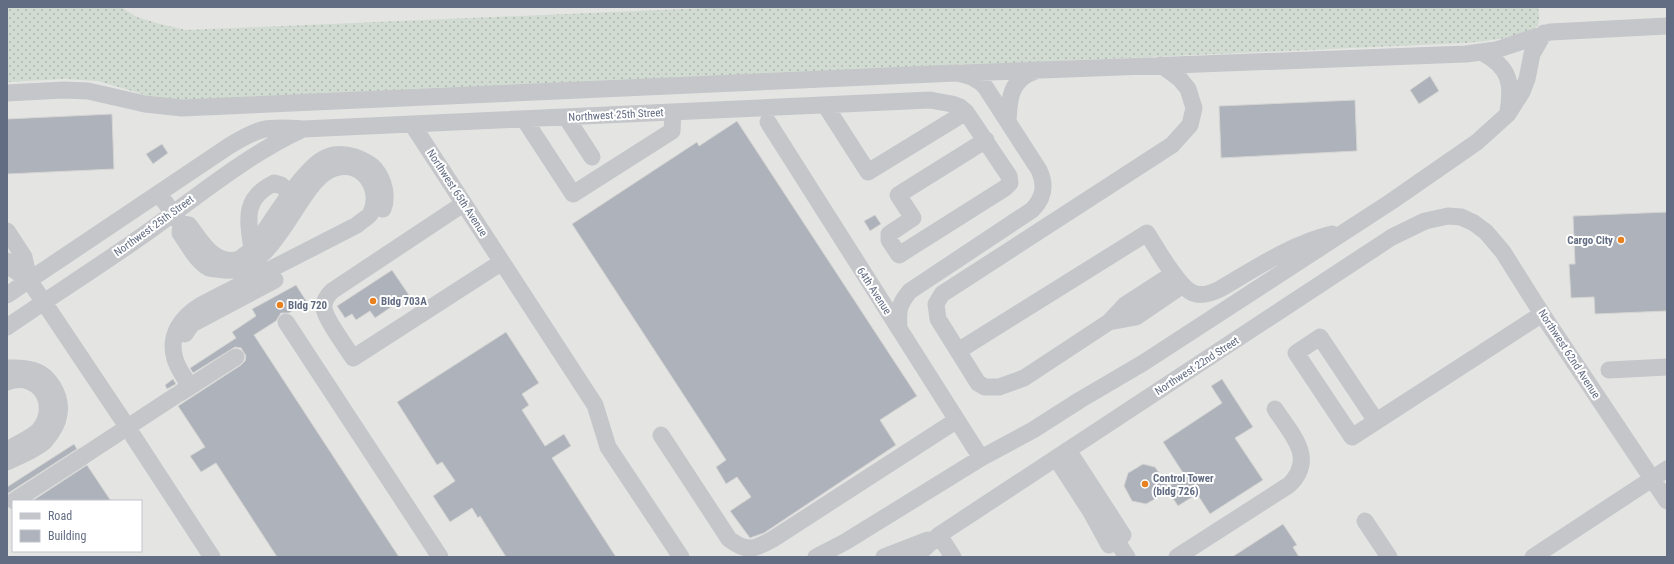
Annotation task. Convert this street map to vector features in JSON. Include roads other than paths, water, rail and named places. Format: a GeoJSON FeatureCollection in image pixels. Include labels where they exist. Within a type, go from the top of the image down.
{"type":"FeatureCollection","features":[{"type":"Feature","properties":{"kind":"street"},"geometry":{"type":"LineString","coordinates":[[7,93],[57,90],[88,91],[144,104],[182,108],[956,73],[1483,53],[1506,47],[1544,33],[1572,30],[1667,26]]}},
{"type":"Feature","properties":{"kind":"street"},"geometry":{"type":"LineString","coordinates":[[816,557],[845,542],[981,458],[1033,430],[1143,363],[1348,230],[1477,142],[1508,114],[1522,92],[1527,79],[1532,54],[1544,33]]}},
{"type":"Feature","properties":{"kind":"street"},"geometry":{"type":"LineString","coordinates":[[1483,53],[1496,60],[1508,78],[1511,95],[1508,114]]}},
{"type":"Feature","properties":{"kind":"street"},"geometry":{"type":"LineString","coordinates":[[1161,65],[1180,79],[1188,89],[1194,108],[1190,125],[1172,145],[942,294],[936,304],[938,319],[978,383],[985,387],[999,387],[1024,378],[1109,322],[1136,317],[1178,280]]}},
{"type":"Feature","properties":{"kind":"street"},"geometry":{"type":"LineString","coordinates":[[1008,122],[1008,103],[1014,87],[1025,76],[1040,70]]}},
{"type":"Feature","properties":{"kind":"street"},"geometry":{"type":"LineString","coordinates":[[899,329],[898,311],[900,304],[910,291],[1028,213],[1039,202],[1044,185],[1042,175],[986,88],[980,82],[966,75],[956,73]]}},
{"type":"Feature","properties":{"kind":"street","name":"Northwest 25th Street"},"geometry":{"type":"LineString","coordinates":[[7,295],[245,136],[267,128],[303,129],[930,100],[952,104],[960,107],[966,112]]}},
{"type":"Feature","properties":{"kind":"street"},"geometry":{"type":"LineString","coordinates":[[825,105],[868,172],[966,112],[986,140],[1009,176],[1010,183],[1005,188],[899,255],[889,240],[889,234],[913,218],[898,195],[986,140]]}},
{"type":"Feature","properties":{"kind":"street"},"geometry":{"type":"LineString","coordinates":[[524,119],[573,194],[672,131],[673,112]]}},
{"type":"Feature","properties":{"kind":"street"},"geometry":{"type":"LineString","coordinates":[[566,117],[592,157]]}},
{"type":"Feature","properties":{"kind":"street","name":"64th Avenue"},"geometry":{"type":"LineString","coordinates":[[768,122],[981,458]]}},
{"type":"Feature","properties":{"kind":"street","name":"Northwest 65th Avenue"},"geometry":{"type":"LineString","coordinates":[[412,124],[595,405],[608,447],[681,557]]}},
{"type":"Feature","properties":{"kind":"street","name":"Northwest 25th Street"},"geometry":{"type":"LineString","coordinates":[[7,327],[43,302],[177,218],[197,195],[281,139],[303,129]]}},
{"type":"Feature","properties":{"kind":"street"},"geometry":{"type":"LineString","coordinates":[[159,194],[177,218],[189,225],[210,253],[223,260],[239,259],[252,250],[295,198],[311,175],[348,166],[362,171],[370,181],[374,192],[374,201],[370,214],[358,225],[201,305],[190,313],[178,326],[174,338],[175,360],[189,378]]}},
{"type":"Feature","properties":{"kind":"street"},"geometry":{"type":"LineString","coordinates":[[252,250],[248,223],[249,208],[254,198],[263,188],[274,183],[282,185],[295,198]]}},
{"type":"Feature","properties":{"kind":"street"},"geometry":{"type":"LineString","coordinates":[[177,218],[180,233],[197,257],[209,268],[233,271],[249,266],[266,251],[295,198]]}},
{"type":"Feature","properties":{"kind":"street"},"geometry":{"type":"LineString","coordinates":[[463,204],[332,291],[327,296],[323,308],[325,314],[353,358],[502,262]]}},
{"type":"Feature","properties":{"kind":"street","name":"Northwest 62nd Avenue"},"geometry":{"type":"LineString","coordinates":[[1461,217],[1474,223],[1495,241],[1503,252],[1542,314],[1667,501]]}},
{"type":"Feature","properties":{"kind":"street","name":"Northwest 22nd Street"},"geometry":{"type":"LineString","coordinates":[[915,557],[940,535],[1403,230],[1436,218],[1461,217]]}},
{"type":"Feature","properties":{"kind":"street"},"geometry":{"type":"LineString","coordinates":[[958,351],[1147,233],[1178,280],[1193,293],[1201,295],[1211,293],[1292,248],[1313,239],[1348,230]]}},
{"type":"Feature","properties":{"kind":"street"},"geometry":{"type":"LineString","coordinates":[[7,231],[24,257],[29,280],[122,419]]}},
{"type":"Feature","properties":{"kind":"street"},"geometry":{"type":"LineString","coordinates":[[7,261],[11,268],[29,280]]}},
{"type":"Feature","properties":{"kind":"street"},"geometry":{"type":"LineString","coordinates":[[1376,421],[1320,337],[1296,353],[1352,437],[1542,314]]}},
{"type":"Feature","properties":{"kind":"street"},"geometry":{"type":"LineString","coordinates":[[286,322],[440,557]]}},
{"type":"Feature","properties":{"kind":"street"},"geometry":{"type":"LineString","coordinates":[[15,500],[175,396],[189,378],[236,357]]}},
{"type":"Feature","properties":{"kind":"street"},"geometry":{"type":"LineString","coordinates":[[7,368],[20,367],[33,370],[46,378],[54,388],[59,400],[59,414],[53,431],[44,442],[7,462]]}},
{"type":"Feature","properties":{"kind":"street"},"geometry":{"type":"LineString","coordinates":[[1609,370],[1667,367]]}},
{"type":"Feature","properties":{"kind":"street"},"geometry":{"type":"LineString","coordinates":[[7,382],[13,380],[26,380],[35,384],[42,390],[48,405],[46,419],[39,430],[30,437],[7,449]]}},
{"type":"Feature","properties":{"kind":"street"},"geometry":{"type":"LineString","coordinates":[[1177,557],[1289,485],[1297,478],[1302,467],[1300,449],[1275,409]]}},
{"type":"Feature","properties":{"kind":"street"},"geometry":{"type":"LineString","coordinates":[[661,435],[730,540],[738,546],[748,550],[773,539],[957,420]]}},
{"type":"Feature","properties":{"kind":"street"},"geometry":{"type":"LineString","coordinates":[[133,436],[212,557]]}},
{"type":"Feature","properties":{"kind":"street"},"geometry":{"type":"LineString","coordinates":[[1062,454],[1109,545],[1116,540],[1127,557]]}},
{"type":"Feature","properties":{"kind":"street"},"geometry":{"type":"LineString","coordinates":[[1533,557],[1667,469]]}},
{"type":"Feature","properties":{"kind":"street"},"geometry":{"type":"LineString","coordinates":[[1365,522],[1389,557]]}},
{"type":"Feature","properties":{"kind":"street"},"geometry":{"type":"LineString","coordinates":[[940,535],[953,557]]}},
{"type":"Feature","properties":{"kind":"street","name":"Northwest 22nd Street"},"geometry":{"type":"LineString","coordinates":[[884,557],[940,535]]}},
{"type":"Feature","properties":{"kind":"place","name":"Cargo City"},"geometry":{"type":"Point","coordinates":[1621,240]}},
{"type":"Feature","properties":{"kind":"place","name":"Bldg 703A"},"geometry":{"type":"Point","coordinates":[373,301]}},
{"type":"Feature","properties":{"kind":"place","name":"Bldg 720"},"geometry":{"type":"Point","coordinates":[280,305]}},
{"type":"Feature","properties":{"kind":"place","name":"Control Tower (bldg 726)"},"geometry":{"type":"Point","coordinates":[1145,484]}}]}
